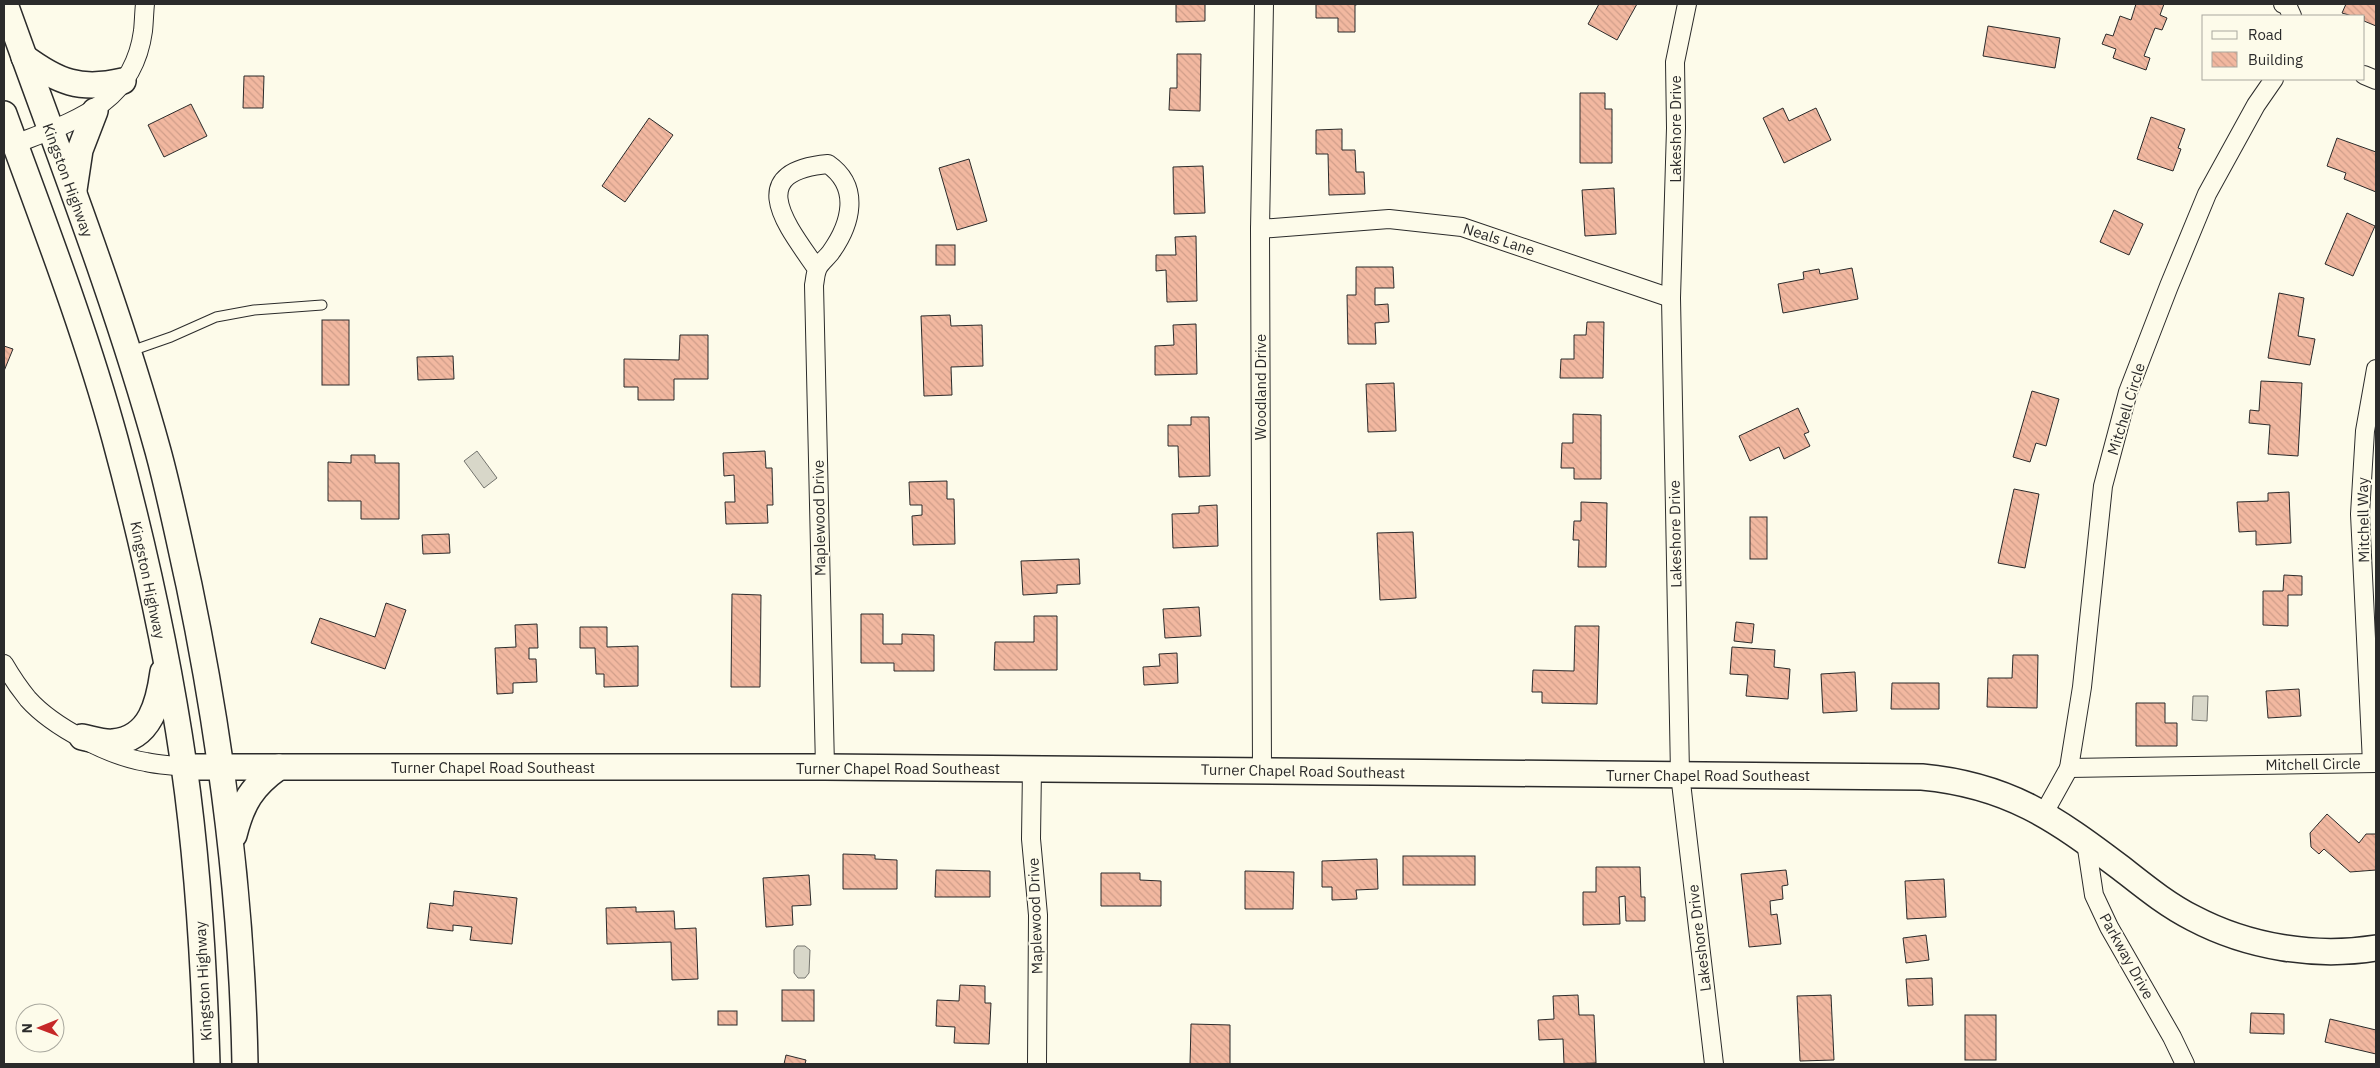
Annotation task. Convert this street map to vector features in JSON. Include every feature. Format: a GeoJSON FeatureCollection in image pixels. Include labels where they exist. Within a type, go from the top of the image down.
{"type":"FeatureCollection","features":[{"type":"Feature","properties":{"kind":"main road","name":"Kingston Highway"},"geometry":{"type":"LineString","coordinates":[[5,4],[128,352],[159,452],[182,550],[223,765],[231,845]]}},
{"type":"Feature","properties":{"kind":"main road"},"geometry":{"type":"LineString","coordinates":[[24,57],[47,74],[72,84],[96,85],[123,81]]}},
{"type":"Feature","properties":{"kind":"main road"},"geometry":{"type":"LineString","coordinates":[[74,195],[80,150],[95,111]]}},
{"type":"Feature","properties":{"kind":"main road","name":"Kingston Highway"},"geometry":{"type":"LineString","coordinates":[[4,114],[61,272],[107,412],[137,528],[166,659],[184,767],[198,904],[205,1057]]}},
{"type":"Feature","properties":{"kind":"main road"},"geometry":{"type":"LineString","coordinates":[[82,738],[113,742],[137,732],[146,724],[154,712],[166,659]]}},
{"type":"Feature","properties":{"kind":"main road","name":"Turner Chapel Road Southeast"},"geometry":{"type":"LineString","coordinates":[[184,767],[223,765],[279,767],[1032,768],[1680,774],[1922,777],[1948,779],[1998,792],[2044,813],[2166,902],[2192,918],[2223,932],[2295,950],[2348,951],[2376,948]]}},
{"type":"Feature","properties":{"kind":"main road"},"geometry":{"type":"LineString","coordinates":[[245,1064],[244,1015],[231,845],[238,818],[254,788],[262,779],[279,767]]}},
{"type":"Feature","properties":{"kind":"street"},"geometry":{"type":"LineString","coordinates":[[15,144],[73,122],[95,111],[108,100],[133,64],[143,32],[145,4]]}},
{"type":"Feature","properties":{"kind":"street","name":"Woodland Drive"},"geometry":{"type":"LineString","coordinates":[[1262,771],[1260,229],[1264,4]]}},
{"type":"Feature","properties":{"kind":"street","name":"Lakeshore Drive"},"geometry":{"type":"LineString","coordinates":[[1687,4],[1674,62],[1676,128],[1671,298],[1680,774],[1714,1064]]}},
{"type":"Feature","properties":{"kind":"street"},"geometry":{"type":"LineString","coordinates":[[2283,4],[2287,6],[2292,15]]}},
{"type":"Feature","properties":{"kind":"street","name":"Mitchell Circle"},"geometry":{"type":"LineString","coordinates":[[2044,813],[2069,768],[2082,687],[2103,486],[2128,392],[2207,194],[2256,105],[2273,80]]}},
{"type":"Feature","properties":{"kind":"street"},"geometry":{"type":"LineString","coordinates":[[828,164],[839,172],[846,185],[849,214],[846,227],[831,252],[817,269],[789,230],[780,210],[777,193],[783,181],[794,172],[810,165],[828,164]]}},
{"type":"Feature","properties":{"kind":"street","name":"Neals Lane"},"geometry":{"type":"LineString","coordinates":[[1260,229],[1389,219],[1462,227],[1671,298]]}},
{"type":"Feature","properties":{"kind":"street","name":"Maplewood Drive"},"geometry":{"type":"LineString","coordinates":[[817,269],[814,285],[825,767]]}},
{"type":"Feature","properties":{"kind":"street","name":"Mitchell Way"},"geometry":{"type":"LineString","coordinates":[[2374,763],[2360,514],[2365,431],[2376,369]]}},
{"type":"Feature","properties":{"kind":"street"},"geometry":{"type":"LineString","coordinates":[[4,664],[29,700],[53,721],[82,738],[114,753],[144,762],[184,767]]}},
{"type":"Feature","properties":{"kind":"street","name":"Mitchell Circle"},"geometry":{"type":"LineString","coordinates":[[2069,768],[2374,763]]}},
{"type":"Feature","properties":{"kind":"street","name":"Maplewood Drive"},"geometry":{"type":"LineString","coordinates":[[1032,768],[1032,838],[1038,915],[1037,1064]]}},
{"type":"Feature","properties":{"kind":"street","name":"Parkway Drive"},"geometry":{"type":"LineString","coordinates":[[2086,842],[2094,896],[2109,927],[2172,1037],[2185,1064]]}},
{"type":"Feature","properties":{"kind":"lane"},"geometry":{"type":"LineString","coordinates":[[128,352],[171,337],[216,317],[254,310],[322,305]]}},
{"type":"Feature","properties":{"kind":"shaded area"},"geometry":{"type":"Polygon","coordinates":[[[477,451],[497,478],[484,488],[464,461],[477,451]]]}},
{"type":"Feature","properties":{"kind":"shaded area"},"geometry":{"type":"Polygon","coordinates":[[[2193,696],[2208,696],[2207,721],[2192,720],[2193,696]]]}},
{"type":"Feature","properties":{"kind":"shaded area"},"geometry":{"type":"Polygon","coordinates":[[[797,946],[805,946],[810,950],[809,973],[805,978],[798,978],[794,973],[794,950],[797,946]]]}},
{"type":"Feature","properties":{"kind":"building"},"geometry":{"type":"Polygon","coordinates":[[[1176,4],[1205,4],[1205,21],[1176,22],[1176,4]]]}},
{"type":"Feature","properties":{"kind":"building"},"geometry":{"type":"Polygon","coordinates":[[[1316,4],[1360,4],[1355,5],[1355,32],[1338,32],[1338,18],[1316,18],[1316,4]]]}},
{"type":"Feature","properties":{"kind":"building"},"geometry":{"type":"Polygon","coordinates":[[[1599,4],[1637,4],[1617,40],[1588,24],[1599,4]]]}},
{"type":"Feature","properties":{"kind":"building"},"geometry":{"type":"Polygon","coordinates":[[[2136,4],[2164,4],[2160,15],[2167,18],[2162,30],[2155,28],[2144,56],[2150,58],[2146,70],[2113,58],[2116,49],[2102,44],[2106,34],[2113,36],[2120,16],[2131,20],[2136,4]]]}},
{"type":"Feature","properties":{"kind":"building"},"geometry":{"type":"Polygon","coordinates":[[[2346,4],[2376,4],[2376,26],[2365,21],[2365,15],[2342,13],[2346,4]]]}},
{"type":"Feature","properties":{"kind":"building"},"geometry":{"type":"Polygon","coordinates":[[[1988,26],[2060,38],[2055,68],[1983,56],[1988,26]]]}},
{"type":"Feature","properties":{"kind":"building"},"geometry":{"type":"Polygon","coordinates":[[[1177,54],[1201,54],[1200,111],[1169,110],[1170,88],[1177,88],[1177,54]]]}},
{"type":"Feature","properties":{"kind":"building"},"geometry":{"type":"Polygon","coordinates":[[[244,76],[264,76],[263,108],[243,108],[244,76]]]}},
{"type":"Feature","properties":{"kind":"building"},"geometry":{"type":"Polygon","coordinates":[[[1580,93],[1605,93],[1605,109],[1612,109],[1612,163],[1580,163],[1580,93]]]}},
{"type":"Feature","properties":{"kind":"building"},"geometry":{"type":"Polygon","coordinates":[[[191,104],[207,136],[164,157],[148,125],[191,104]]]}},
{"type":"Feature","properties":{"kind":"building"},"geometry":{"type":"Polygon","coordinates":[[[1783,108],[1789,121],[1816,108],[1831,140],[1784,163],[1763,118],[1783,108]]]}},
{"type":"Feature","properties":{"kind":"building"},"geometry":{"type":"Polygon","coordinates":[[[2151,117],[2185,129],[2178,148],[2181,149],[2173,171],[2137,159],[2151,117]]]}},
{"type":"Feature","properties":{"kind":"building"},"geometry":{"type":"Polygon","coordinates":[[[649,118],[673,135],[625,202],[602,186],[649,118]]]}},
{"type":"Feature","properties":{"kind":"building"},"geometry":{"type":"Polygon","coordinates":[[[1342,129],[1342,150],[1355,150],[1356,172],[1364,172],[1365,194],[1329,195],[1328,154],[1316,154],[1316,130],[1342,129]]]}},
{"type":"Feature","properties":{"kind":"building"},"geometry":{"type":"Polygon","coordinates":[[[2337,138],[2376,152],[2376,192],[2344,179],[2346,173],[2327,166],[2337,138]]]}},
{"type":"Feature","properties":{"kind":"building"},"geometry":{"type":"Polygon","coordinates":[[[969,159],[987,221],[957,230],[939,168],[969,159]]]}},
{"type":"Feature","properties":{"kind":"building"},"geometry":{"type":"Polygon","coordinates":[[[1203,166],[1205,213],[1174,214],[1173,167],[1203,166]]]}},
{"type":"Feature","properties":{"kind":"building"},"geometry":{"type":"Polygon","coordinates":[[[1614,188],[1616,234],[1585,236],[1582,190],[1614,188]]]}},
{"type":"Feature","properties":{"kind":"building"},"geometry":{"type":"Polygon","coordinates":[[[2114,210],[2143,224],[2129,255],[2100,242],[2114,210]]]}},
{"type":"Feature","properties":{"kind":"building"},"geometry":{"type":"Polygon","coordinates":[[[2347,213],[2375,226],[2353,276],[2325,264],[2347,213]]]}},
{"type":"Feature","properties":{"kind":"building"},"geometry":{"type":"Polygon","coordinates":[[[1196,236],[1197,301],[1167,302],[1166,270],[1156,271],[1156,255],[1176,255],[1175,237],[1196,236]]]}},
{"type":"Feature","properties":{"kind":"building"},"geometry":{"type":"Polygon","coordinates":[[[936,245],[955,245],[955,265],[936,265],[936,245]]]}},
{"type":"Feature","properties":{"kind":"building"},"geometry":{"type":"Polygon","coordinates":[[[1356,267],[1393,267],[1394,288],[1375,288],[1375,305],[1388,304],[1389,322],[1375,323],[1376,344],[1348,344],[1347,295],[1356,295],[1356,267]]]}},
{"type":"Feature","properties":{"kind":"building"},"geometry":{"type":"Polygon","coordinates":[[[1852,268],[1858,299],[1783,313],[1778,284],[1804,279],[1803,272],[1819,269],[1820,274],[1852,268]]]}},
{"type":"Feature","properties":{"kind":"building"},"geometry":{"type":"Polygon","coordinates":[[[2279,293],[2304,298],[2298,336],[2315,339],[2310,365],[2268,358],[2279,293]]]}},
{"type":"Feature","properties":{"kind":"building"},"geometry":{"type":"Polygon","coordinates":[[[950,315],[951,326],[982,325],[983,366],[951,367],[952,395],[924,396],[921,316],[950,315]]]}},
{"type":"Feature","properties":{"kind":"building"},"geometry":{"type":"Polygon","coordinates":[[[322,320],[349,320],[349,385],[322,385],[322,320]]]}},
{"type":"Feature","properties":{"kind":"building"},"geometry":{"type":"Polygon","coordinates":[[[1587,322],[1604,322],[1603,378],[1560,378],[1561,359],[1574,359],[1574,335],[1586,335],[1587,322]]]}},
{"type":"Feature","properties":{"kind":"building"},"geometry":{"type":"Polygon","coordinates":[[[1196,324],[1197,374],[1155,375],[1155,346],[1174,345],[1173,325],[1196,324]]]}},
{"type":"Feature","properties":{"kind":"building"},"geometry":{"type":"Polygon","coordinates":[[[680,335],[708,335],[708,379],[674,379],[674,400],[638,400],[638,387],[624,387],[624,359],[679,360],[680,335]]]}},
{"type":"Feature","properties":{"kind":"building"},"geometry":{"type":"Polygon","coordinates":[[[4,346],[13,349],[4,371],[4,346]]]}},
{"type":"Feature","properties":{"kind":"building"},"geometry":{"type":"Polygon","coordinates":[[[453,356],[454,379],[418,380],[417,357],[453,356]]]}},
{"type":"Feature","properties":{"kind":"building"},"geometry":{"type":"Polygon","coordinates":[[[2261,381],[2302,383],[2298,456],[2268,454],[2270,425],[2249,423],[2250,410],[2259,411],[2261,381]]]}},
{"type":"Feature","properties":{"kind":"building"},"geometry":{"type":"Polygon","coordinates":[[[1394,383],[1396,431],[1368,432],[1366,384],[1394,383]]]}},
{"type":"Feature","properties":{"kind":"building"},"geometry":{"type":"Polygon","coordinates":[[[2032,391],[2059,399],[2046,446],[2036,443],[2030,462],[2013,457],[2032,391]]]}},
{"type":"Feature","properties":{"kind":"building"},"geometry":{"type":"Polygon","coordinates":[[[1798,408],[1809,432],[1804,434],[1810,446],[1784,459],[1779,447],[1750,461],[1739,436],[1798,408]]]}},
{"type":"Feature","properties":{"kind":"building"},"geometry":{"type":"Polygon","coordinates":[[[1573,414],[1601,415],[1601,479],[1574,479],[1574,468],[1561,468],[1562,443],[1573,443],[1573,414]]]}},
{"type":"Feature","properties":{"kind":"building"},"geometry":{"type":"Polygon","coordinates":[[[1191,417],[1209,417],[1210,476],[1179,477],[1178,446],[1168,446],[1168,425],[1191,425],[1191,417]]]}},
{"type":"Feature","properties":{"kind":"building"},"geometry":{"type":"Polygon","coordinates":[[[765,451],[766,468],[772,468],[773,505],[767,505],[768,523],[726,524],[725,502],[735,502],[734,475],[724,476],[723,453],[765,451]]]}},
{"type":"Feature","properties":{"kind":"building"},"geometry":{"type":"Polygon","coordinates":[[[351,455],[375,455],[375,463],[399,463],[399,519],[361,519],[361,501],[328,501],[328,462],[351,463],[351,455]]]}},
{"type":"Feature","properties":{"kind":"building"},"geometry":{"type":"Polygon","coordinates":[[[947,481],[947,499],[954,499],[955,544],[913,545],[912,516],[922,515],[922,505],[910,505],[909,482],[947,481]]]}},
{"type":"Feature","properties":{"kind":"building"},"geometry":{"type":"Polygon","coordinates":[[[2014,489],[2039,494],[2025,568],[1998,563],[2014,489]]]}},
{"type":"Feature","properties":{"kind":"building"},"geometry":{"type":"Polygon","coordinates":[[[2289,492],[2291,543],[2256,545],[2256,531],[2239,532],[2237,502],[2268,501],[2268,493],[2289,492]]]}},
{"type":"Feature","properties":{"kind":"building"},"geometry":{"type":"Polygon","coordinates":[[[1581,502],[1607,503],[1606,567],[1578,567],[1579,540],[1573,540],[1574,521],[1581,521],[1581,502]]]}},
{"type":"Feature","properties":{"kind":"building"},"geometry":{"type":"Polygon","coordinates":[[[1217,505],[1218,546],[1173,548],[1172,514],[1199,513],[1199,506],[1217,505]]]}},
{"type":"Feature","properties":{"kind":"building"},"geometry":{"type":"Polygon","coordinates":[[[1750,517],[1767,517],[1767,559],[1750,559],[1750,517]]]}},
{"type":"Feature","properties":{"kind":"building"},"geometry":{"type":"Polygon","coordinates":[[[1413,532],[1416,598],[1380,600],[1377,533],[1413,532]]]}},
{"type":"Feature","properties":{"kind":"building"},"geometry":{"type":"Polygon","coordinates":[[[449,534],[450,553],[423,554],[422,535],[449,534]]]}},
{"type":"Feature","properties":{"kind":"building"},"geometry":{"type":"Polygon","coordinates":[[[1079,559],[1080,584],[1057,585],[1057,593],[1023,595],[1021,561],[1079,559]]]}},
{"type":"Feature","properties":{"kind":"building"},"geometry":{"type":"Polygon","coordinates":[[[2284,575],[2302,576],[2302,595],[2288,595],[2288,626],[2263,625],[2263,591],[2283,591],[2284,575]]]}},
{"type":"Feature","properties":{"kind":"building"},"geometry":{"type":"Polygon","coordinates":[[[732,594],[761,595],[760,687],[731,687],[732,594]]]}},
{"type":"Feature","properties":{"kind":"building"},"geometry":{"type":"Polygon","coordinates":[[[386,603],[406,610],[385,669],[311,643],[320,618],[375,637],[386,603]]]}},
{"type":"Feature","properties":{"kind":"building"},"geometry":{"type":"Polygon","coordinates":[[[1199,607],[1201,636],[1165,638],[1163,609],[1199,607]]]}},
{"type":"Feature","properties":{"kind":"building"},"geometry":{"type":"Polygon","coordinates":[[[861,614],[883,614],[883,644],[902,644],[902,634],[934,635],[934,671],[894,671],[894,663],[861,663],[861,614]]]}},
{"type":"Feature","properties":{"kind":"building"},"geometry":{"type":"Polygon","coordinates":[[[1034,616],[1057,616],[1057,670],[994,670],[995,642],[1034,642],[1034,616]]]}},
{"type":"Feature","properties":{"kind":"building"},"geometry":{"type":"Polygon","coordinates":[[[1736,622],[1754,624],[1752,643],[1734,641],[1736,622]]]}},
{"type":"Feature","properties":{"kind":"building"},"geometry":{"type":"Polygon","coordinates":[[[537,624],[538,648],[529,648],[529,659],[536,659],[537,682],[513,683],[513,693],[497,694],[495,648],[516,647],[515,625],[537,624]]]}},
{"type":"Feature","properties":{"kind":"building"},"geometry":{"type":"Polygon","coordinates":[[[1575,626],[1599,626],[1597,704],[1542,703],[1542,692],[1532,692],[1533,670],[1574,671],[1575,626]]]}},
{"type":"Feature","properties":{"kind":"building"},"geometry":{"type":"Polygon","coordinates":[[[580,627],[607,627],[607,647],[638,646],[638,686],[604,687],[604,674],[596,674],[595,648],[580,648],[580,627]]]}},
{"type":"Feature","properties":{"kind":"building"},"geometry":{"type":"Polygon","coordinates":[[[1732,647],[1775,650],[1774,667],[1790,669],[1788,699],[1746,696],[1748,675],[1730,674],[1732,647]]]}},
{"type":"Feature","properties":{"kind":"building"},"geometry":{"type":"Polygon","coordinates":[[[1177,653],[1178,683],[1144,685],[1143,667],[1160,666],[1159,654],[1177,653]]]}},
{"type":"Feature","properties":{"kind":"building"},"geometry":{"type":"Polygon","coordinates":[[[2013,655],[2038,655],[2037,708],[1987,707],[1988,678],[2012,678],[2013,655]]]}},
{"type":"Feature","properties":{"kind":"building"},"geometry":{"type":"Polygon","coordinates":[[[1855,672],[1857,711],[1823,713],[1821,674],[1855,672]]]}},
{"type":"Feature","properties":{"kind":"building"},"geometry":{"type":"Polygon","coordinates":[[[1892,683],[1939,683],[1939,709],[1891,709],[1892,683]]]}},
{"type":"Feature","properties":{"kind":"building"},"geometry":{"type":"Polygon","coordinates":[[[2299,689],[2301,716],[2268,718],[2266,691],[2299,689]]]}},
{"type":"Feature","properties":{"kind":"building"},"geometry":{"type":"Polygon","coordinates":[[[2136,703],[2165,703],[2165,723],[2177,723],[2177,746],[2136,746],[2136,703]]]}},
{"type":"Feature","properties":{"kind":"building"},"geometry":{"type":"Polygon","coordinates":[[[2327,814],[2359,843],[2366,834],[2376,834],[2376,870],[2350,872],[2324,849],[2319,854],[2311,847],[2310,833],[2327,814]]]}},
{"type":"Feature","properties":{"kind":"building"},"geometry":{"type":"Polygon","coordinates":[[[843,854],[875,855],[875,859],[897,860],[897,889],[843,889],[843,854]]]}},
{"type":"Feature","properties":{"kind":"building"},"geometry":{"type":"Polygon","coordinates":[[[1403,856],[1475,856],[1475,885],[1403,885],[1403,856]]]}},
{"type":"Feature","properties":{"kind":"building"},"geometry":{"type":"Polygon","coordinates":[[[1377,859],[1378,889],[1356,890],[1357,899],[1332,900],[1332,887],[1322,887],[1322,861],[1377,859]]]}},
{"type":"Feature","properties":{"kind":"building"},"geometry":{"type":"Polygon","coordinates":[[[1596,867],[1640,867],[1641,897],[1645,897],[1645,921],[1626,921],[1625,896],[1619,897],[1620,924],[1583,925],[1583,892],[1596,892],[1596,867]]]}},
{"type":"Feature","properties":{"kind":"building"},"geometry":{"type":"Polygon","coordinates":[[[936,870],[990,871],[990,897],[935,897],[936,870]]]}},
{"type":"Feature","properties":{"kind":"building"},"geometry":{"type":"Polygon","coordinates":[[[1786,870],[1788,885],[1782,886],[1783,899],[1770,901],[1771,915],[1777,914],[1781,944],[1749,947],[1741,874],[1786,870]]]}},
{"type":"Feature","properties":{"kind":"building"},"geometry":{"type":"Polygon","coordinates":[[[1245,871],[1294,872],[1293,909],[1245,909],[1245,871]]]}},
{"type":"Feature","properties":{"kind":"building"},"geometry":{"type":"Polygon","coordinates":[[[1101,873],[1140,873],[1140,880],[1161,881],[1161,906],[1101,906],[1101,873]]]}},
{"type":"Feature","properties":{"kind":"building"},"geometry":{"type":"Polygon","coordinates":[[[809,875],[811,905],[792,906],[793,925],[766,927],[763,878],[809,875]]]}},
{"type":"Feature","properties":{"kind":"building"},"geometry":{"type":"Polygon","coordinates":[[[1944,879],[1946,917],[1907,919],[1905,881],[1944,879]]]}},
{"type":"Feature","properties":{"kind":"building"},"geometry":{"type":"Polygon","coordinates":[[[454,891],[517,898],[512,944],[470,940],[472,927],[453,925],[453,931],[427,928],[430,903],[453,906],[454,891]]]}},
{"type":"Feature","properties":{"kind":"building"},"geometry":{"type":"Polygon","coordinates":[[[636,907],[636,912],[674,911],[675,929],[696,928],[698,979],[672,980],[671,942],[607,944],[606,908],[636,907]]]}},
{"type":"Feature","properties":{"kind":"building"},"geometry":{"type":"Polygon","coordinates":[[[1926,935],[1929,960],[1906,963],[1903,938],[1926,935]]]}},
{"type":"Feature","properties":{"kind":"building"},"geometry":{"type":"Polygon","coordinates":[[[1932,978],[1933,1005],[1908,1006],[1906,979],[1932,978]]]}},
{"type":"Feature","properties":{"kind":"building"},"geometry":{"type":"Polygon","coordinates":[[[960,985],[985,986],[985,1003],[991,1003],[989,1044],[954,1043],[955,1027],[936,1026],[937,1000],[959,1001],[960,985]]]}},
{"type":"Feature","properties":{"kind":"building"},"geometry":{"type":"Polygon","coordinates":[[[782,990],[814,990],[814,1021],[782,1021],[782,990]]]}},
{"type":"Feature","properties":{"kind":"building"},"geometry":{"type":"Polygon","coordinates":[[[1578,995],[1579,1015],[1594,1015],[1596,1063],[1564,1064],[1563,1039],[1539,1040],[1538,1020],[1554,1019],[1553,996],[1578,995]]]}},
{"type":"Feature","properties":{"kind":"building"},"geometry":{"type":"Polygon","coordinates":[[[1831,995],[1834,1060],[1800,1061],[1797,996],[1831,995]]]}},
{"type":"Feature","properties":{"kind":"building"},"geometry":{"type":"Polygon","coordinates":[[[718,1011],[737,1011],[737,1025],[718,1025],[718,1011]]]}},
{"type":"Feature","properties":{"kind":"building"},"geometry":{"type":"Polygon","coordinates":[[[2251,1013],[2284,1014],[2284,1034],[2250,1033],[2251,1013]]]}},
{"type":"Feature","properties":{"kind":"building"},"geometry":{"type":"Polygon","coordinates":[[[1965,1015],[1996,1015],[1996,1060],[1965,1060],[1965,1015]]]}},
{"type":"Feature","properties":{"kind":"building"},"geometry":{"type":"Polygon","coordinates":[[[2330,1019],[2376,1030],[2376,1054],[2325,1042],[2330,1019]]]}},
{"type":"Feature","properties":{"kind":"building"},"geometry":{"type":"Polygon","coordinates":[[[1191,1024],[1230,1025],[1230,1064],[1190,1064],[1191,1024]]]}},
{"type":"Feature","properties":{"kind":"building"},"geometry":{"type":"Polygon","coordinates":[[[786,1055],[806,1060],[805,1064],[784,1064],[786,1055]]]}}]}
